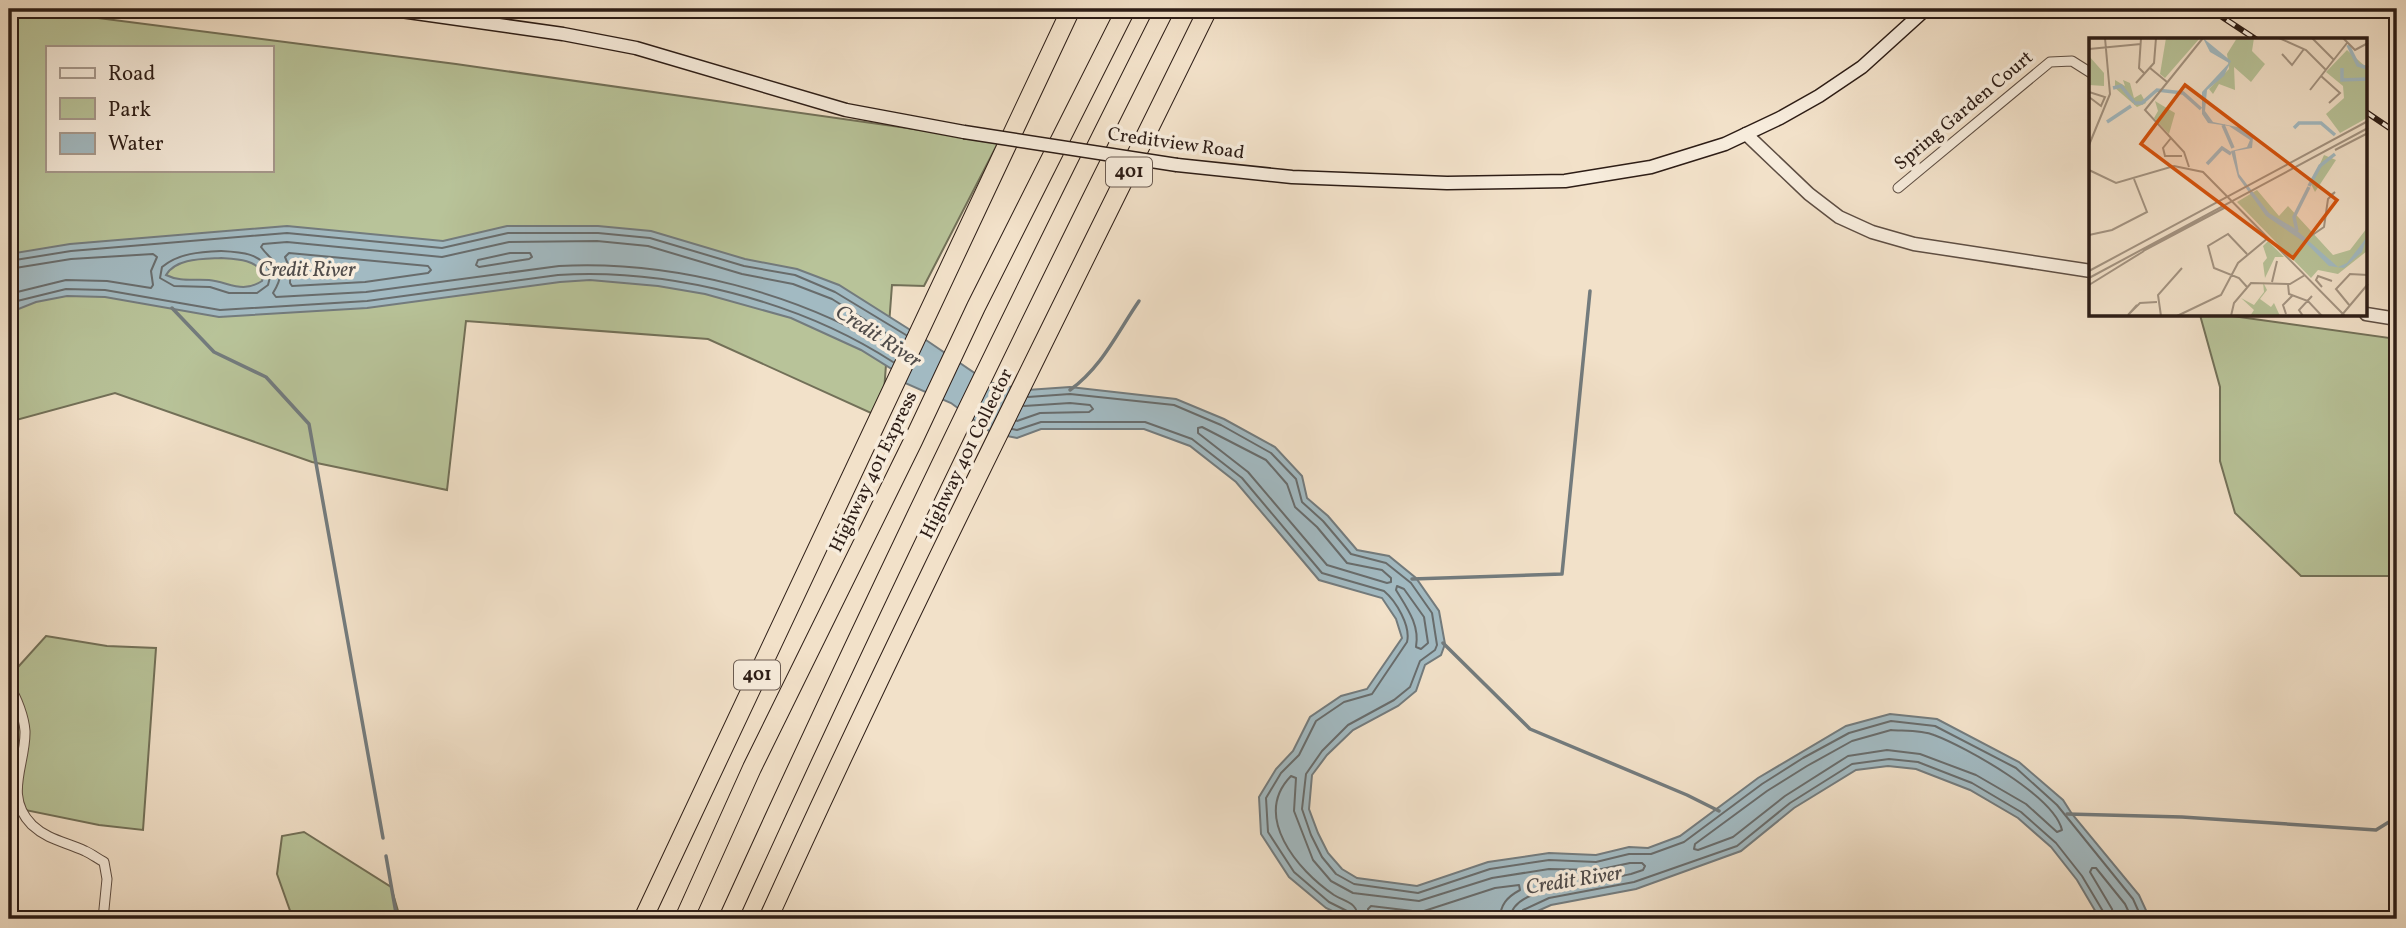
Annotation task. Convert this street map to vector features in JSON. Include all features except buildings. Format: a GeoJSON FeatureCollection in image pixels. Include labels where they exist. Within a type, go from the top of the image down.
{"type":"FeatureCollection","features":[{"type":"Feature","properties":{"kind":"highway","name":"401"},"geometry":{"type":"LineString","coordinates":[[643,919],[944,276],[1074,9]]}},
{"type":"Feature","properties":{"kind":"highway","name":"Highway 401 Express"},"geometry":{"type":"LineString","coordinates":[[684,919],[751,768],[913,441],[976,307],[1126,9]]}},
{"type":"Feature","properties":{"kind":"highway","name":"401"},"geometry":{"type":"LineString","coordinates":[[728,919],[805,748],[1009,323],[1166,9]]}},
{"type":"Feature","properties":{"kind":"highway","name":"Highway 401 Collector"},"geometry":{"type":"LineString","coordinates":[[768,919],[974,486],[1208,9]]}},
{"type":"Feature","properties":{"kind":"main road","name":"Creditview Road"},"geometry":{"type":"LineString","coordinates":[[387,9],[415,10],[636,48],[846,110],[964,132],[1177,165],[1292,177],[1447,183],[1565,181],[1678,160],[1746,134],[1819,96],[1862,67],[1926,9]]}},
{"type":"Feature","properties":{"kind":"main road"},"geometry":{"type":"LineString","coordinates":[[1746,134],[1809,194],[1839,217],[1872,232],[1914,244],[2089,271]]}},
{"type":"Feature","properties":{"kind":"main road"},"geometry":{"type":"LineString","coordinates":[[2368,314],[2397,319]]}},
{"type":"Feature","properties":{"kind":"street","name":"Spring Garden Court"},"geometry":{"type":"LineString","coordinates":[[1898,188],[2050,62],[2072,61],[2089,72]]}},
{"type":"Feature","properties":{"kind":"street"},"geometry":{"type":"LineString","coordinates":[[9,685],[16,696],[25,732],[13,775],[18,804],[31,824],[49,838],[86,851],[104,862],[107,879],[103,919]]}},
{"type":"Feature","properties":{"kind":"green space"},"geometry":{"type":"Polygon","coordinates":[[[9,9],[28,9],[456,64],[999,141],[924,286],[892,285],[882,418],[708,339],[466,321],[447,490],[312,462],[115,393],[9,422],[9,9]]]}},
{"type":"Feature","properties":{"kind":"green space"},"geometry":{"type":"Polygon","coordinates":[[[2201,317],[2239,317],[2397,339],[2397,576],[2301,576],[2235,513],[2220,461],[2220,387],[2201,317]]]}},
{"type":"Feature","properties":{"kind":"green space"},"geometry":{"type":"Polygon","coordinates":[[[46,636],[107,646],[156,648],[143,830],[99,825],[25,810],[9,769],[9,677],[46,636]]]}},
{"type":"Feature","properties":{"kind":"green space"},"geometry":{"type":"Polygon","coordinates":[[[304,832],[391,887],[398,919],[293,919],[277,874],[282,836],[304,832]]]}},
{"type":"Feature","properties":{"kind":"water","name":"Credit River"},"geometry":{"type":"Polygon","coordinates":[[[287,226],[443,241],[507,226],[598,226],[651,231],[745,259],[797,269],[839,285],[988,382],[1027,390],[1070,387],[1176,399],[1224,419],[1275,447],[1302,476],[1307,498],[1328,516],[1357,550],[1389,556],[1416,578],[1439,611],[1445,644],[1441,655],[1425,665],[1416,691],[1398,706],[1353,730],[1327,755],[1312,775],[1309,809],[1318,833],[1328,853],[1342,869],[1357,878],[1417,886],[1488,862],[1549,853],[1596,855],[1629,847],[1648,848],[1680,836],[1758,778],[1846,726],[1890,714],[1937,719],[2019,762],[2063,800],[2139,895],[2150,919],[2100,919],[2077,880],[2051,847],[2018,818],[1970,790],[1916,769],[1888,766],[1856,770],[1794,808],[1741,851],[1636,889],[1551,905],[1520,919],[1349,919],[1326,908],[1289,877],[1261,834],[1259,797],[1276,769],[1293,751],[1310,717],[1341,696],[1367,689],[1402,638],[1396,619],[1382,598],[1319,580],[1236,482],[1190,446],[1144,429],[1041,429],[1017,438],[992,433],[951,403],[905,383],[898,373],[861,350],[791,318],[705,294],[658,286],[590,280],[560,282],[367,308],[219,317],[105,297],[67,296],[9,310],[9,254],[70,244],[287,226]],[[221,258],[183,262],[170,269],[166,275],[176,279],[209,280],[242,287],[262,281],[264,274],[256,265],[221,258]]]}},
{"type":"Feature","properties":{"kind":"waterway"},"geometry":{"type":"LineString","coordinates":[[1412,579],[1562,574],[1590,291]]}},
{"type":"Feature","properties":{"kind":"waterway"},"geometry":{"type":"LineString","coordinates":[[1070,390],[1100,360],[1139,301]]}},
{"type":"Feature","properties":{"kind":"waterway"},"geometry":{"type":"LineString","coordinates":[[172,308],[214,352],[266,377],[309,424],[383,838]]}},
{"type":"Feature","properties":{"kind":"waterway","name":"Credit River"},"geometry":{"type":"LineString","coordinates":[[1443,643],[1530,729],[1719,811]]}},
{"type":"Feature","properties":{"kind":"waterway"},"geometry":{"type":"LineString","coordinates":[[2067,814],[2182,817],[2376,830],[2397,817]]}},
{"type":"Feature","properties":{"kind":"waterway"},"geometry":{"type":"LineString","coordinates":[[386,856],[397,919]]}},
{"type":"Feature","properties":{"kind":"railway"},"geometry":{"type":"LineString","coordinates":[[2210,9],[2254,38]]}},
{"type":"Feature","properties":{"kind":"railway"},"geometry":{"type":"LineString","coordinates":[[2368,113],[2397,133]]}}]}
